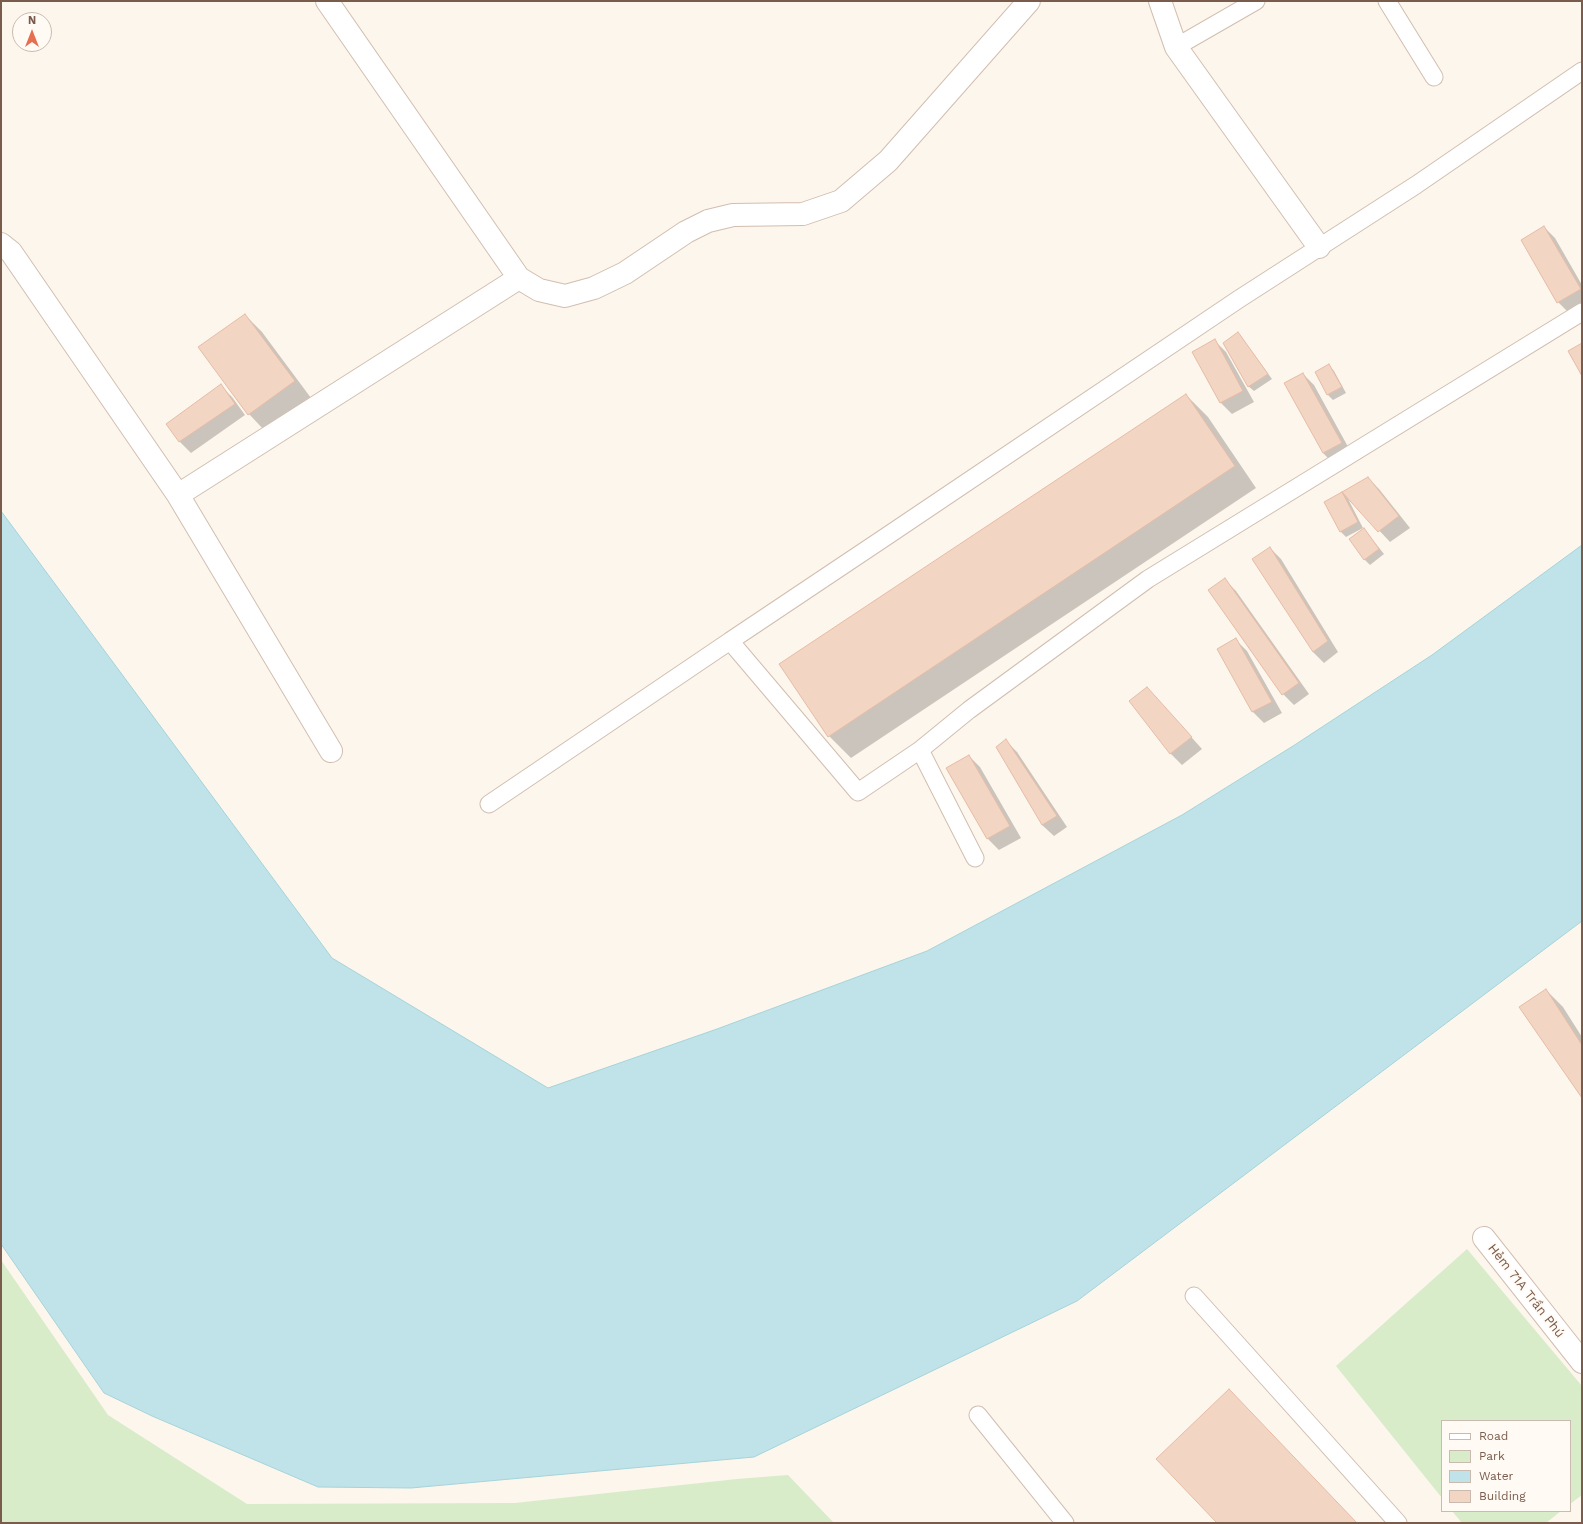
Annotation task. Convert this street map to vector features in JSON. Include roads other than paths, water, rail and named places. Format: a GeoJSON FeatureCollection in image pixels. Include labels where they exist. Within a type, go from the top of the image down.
{"type":"FeatureCollection","features":[{"type":"Feature","properties":{"kind":"street"},"geometry":{"type":"LineString","coordinates":[[327,1],[519,278],[539,290],[565,296],[594,288],[625,273],[686,232],[708,221],[733,215],[803,214],[841,201],[888,161],[1029,1]]}},
{"type":"Feature","properties":{"kind":"street"},"geometry":{"type":"LineString","coordinates":[[1160,1],[1176,47],[1319,247]]}},
{"type":"Feature","properties":{"kind":"street"},"geometry":{"type":"LineString","coordinates":[[1,244],[10,252],[178,495],[331,751]]}},
{"type":"Feature","properties":{"kind":"street"},"geometry":{"type":"LineString","coordinates":[[178,495],[519,278]]}},
{"type":"Feature","properties":{"kind":"street","name":"Hẻm 71A Trần Phú"},"geometry":{"type":"LineString","coordinates":[[1484,1238],[1582,1362]]}},
{"type":"Feature","properties":{"kind":"lane"},"geometry":{"type":"LineString","coordinates":[[1176,47],[1256,1]]}},
{"type":"Feature","properties":{"kind":"lane"},"geometry":{"type":"LineString","coordinates":[[1387,1],[1434,77]]}},
{"type":"Feature","properties":{"kind":"lane"},"geometry":{"type":"LineString","coordinates":[[489,804],[1239,299],[1416,185],[1582,71]]}},
{"type":"Feature","properties":{"kind":"lane"},"geometry":{"type":"LineString","coordinates":[[730,641],[858,792],[920,750],[969,710],[1148,579],[1582,312]]}},
{"type":"Feature","properties":{"kind":"lane"},"geometry":{"type":"LineString","coordinates":[[920,750],[975,858]]}},
{"type":"Feature","properties":{"kind":"lane"},"geometry":{"type":"LineString","coordinates":[[1194,1296],[1398,1523]]}},
{"type":"Feature","properties":{"kind":"lane"},"geometry":{"type":"LineString","coordinates":[[978,1415],[1065,1523]]}},
{"type":"Feature","properties":{"kind":"water"},"geometry":{"type":"Polygon","coordinates":[[[1,511],[332,958],[548,1088],[717,1029],[927,951],[1182,815],[1293,746],[1432,655],[1582,545],[1582,921],[1077,1301],[754,1457],[411,1488],[318,1487],[152,1416],[104,1393],[1,1244],[1,511]]]}}]}
